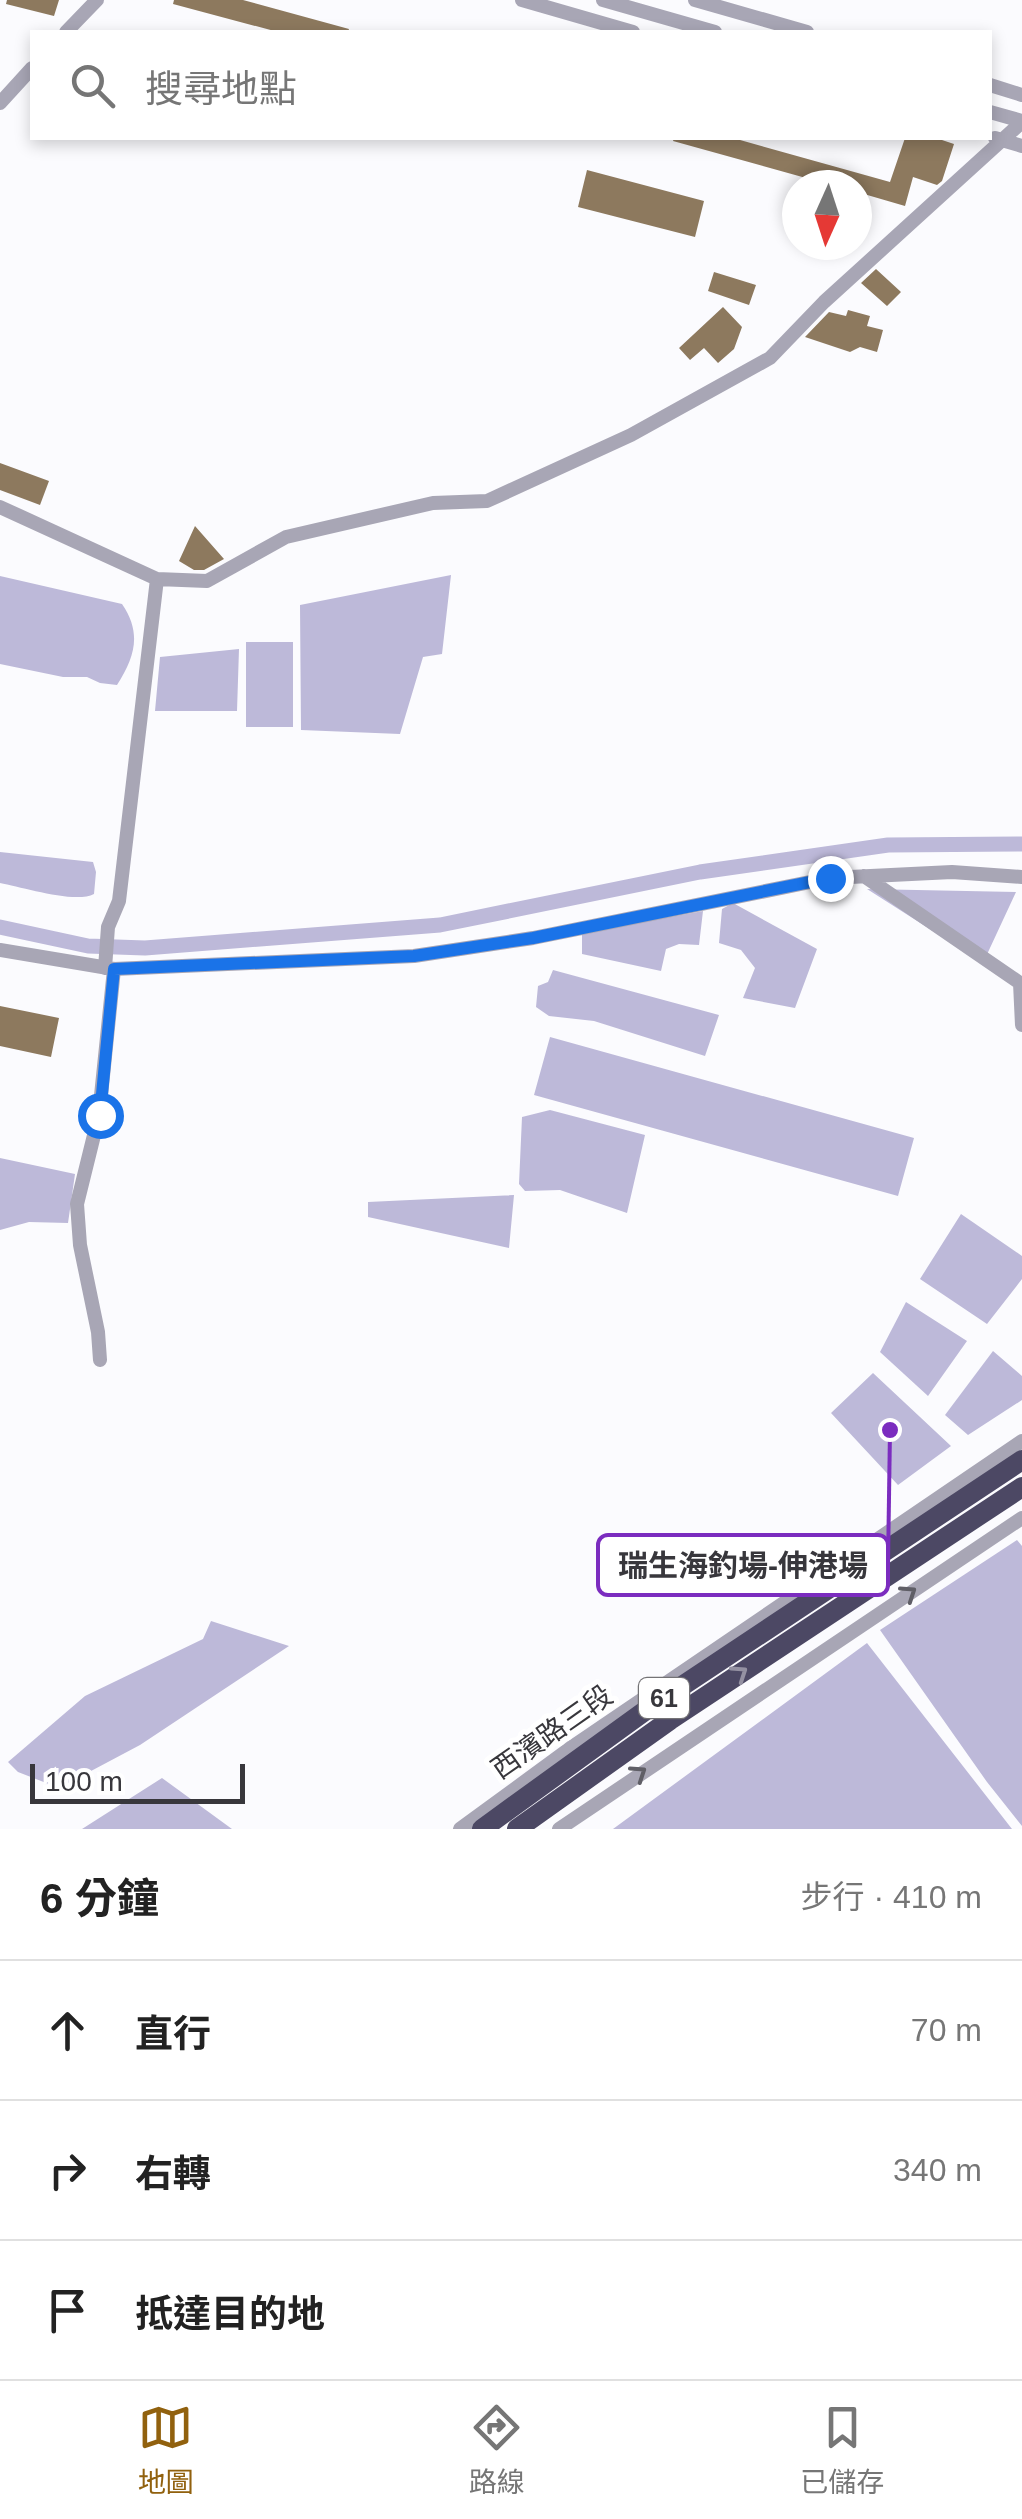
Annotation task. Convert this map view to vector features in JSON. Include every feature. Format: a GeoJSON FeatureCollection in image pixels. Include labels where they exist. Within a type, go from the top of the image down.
{"type":"FeatureCollection","features":[{"type":"Feature","properties":{"kind":"highway","name":"61"},"geometry":{"type":"LineString","coordinates":[[482,1829],[649,1708],[1022,1460]]}},
{"type":"Feature","properties":{"kind":"highway","name":"61"},"geometry":{"type":"LineString","coordinates":[[517,1829],[670,1720],[1022,1487]]}},
{"type":"Feature","properties":{"kind":"street"},"geometry":{"type":"LineString","coordinates":[[68,30],[97,0]]}},
{"type":"Feature","properties":{"kind":"street"},"geometry":{"type":"LineString","coordinates":[[522,0],[627,30]]}},
{"type":"Feature","properties":{"kind":"street"},"geometry":{"type":"LineString","coordinates":[[603,0],[709,30]]}},
{"type":"Feature","properties":{"kind":"street"},"geometry":{"type":"LineString","coordinates":[[695,0],[800,30]]}},
{"type":"Feature","properties":{"kind":"street"},"geometry":{"type":"LineString","coordinates":[[0,103],[30,70]]}},
{"type":"Feature","properties":{"kind":"street"},"geometry":{"type":"LineString","coordinates":[[992,86],[1022,94]]}},
{"type":"Feature","properties":{"kind":"street"},"geometry":{"type":"LineString","coordinates":[[992,113],[1022,122]]}},
{"type":"Feature","properties":{"kind":"street"},"geometry":{"type":"LineString","coordinates":[[994,138],[1022,122]]}},
{"type":"Feature","properties":{"kind":"street"},"geometry":{"type":"LineString","coordinates":[[994,138],[1022,146]]}},
{"type":"Feature","properties":{"kind":"street"},"geometry":{"type":"LineString","coordinates":[[0,507],[157,579],[207,580],[286,537],[434,503],[487,501],[631,435],[770,358],[992,140]]}},
{"type":"Feature","properties":{"kind":"street"},"geometry":{"type":"LineString","coordinates":[[100,1360],[80,1245],[78,1204],[100,1115],[110,968],[108,926],[119,900],[157,579]]}},
{"type":"Feature","properties":{"kind":"street"},"geometry":{"type":"LineString","coordinates":[[0,950],[110,968],[414,956],[533,938],[830,878],[952,872],[1022,877]]}},
{"type":"Feature","properties":{"kind":"street"},"geometry":{"type":"LineString","coordinates":[[864,876],[1020,983],[1022,1026]]}},
{"type":"Feature","properties":{"kind":"street","name":"西濱路三段"},"geometry":{"type":"LineString","coordinates":[[460,1829],[572,1747],[1022,1441]]}},
{"type":"Feature","properties":{"kind":"street"},"geometry":{"type":"LineString","coordinates":[[558,1829],[1022,1518]]}},
{"type":"Feature","properties":{"kind":"shaded area"},"geometry":{"type":"Polygon","coordinates":[[[451,575],[442,654],[423,657],[400,734],[301,730],[300,605],[451,575]]]}},
{"type":"Feature","properties":{"kind":"shaded area"},"geometry":{"type":"Polygon","coordinates":[[[0,576],[122,604],[132,625],[134,645],[117,685],[0,664],[0,576]]]}},
{"type":"Feature","properties":{"kind":"shaded area"},"geometry":{"type":"Polygon","coordinates":[[[246,642],[293,642],[293,727],[246,727],[246,642]]]}},
{"type":"Feature","properties":{"kind":"shaded area"},"geometry":{"type":"Polygon","coordinates":[[[239,649],[237,711],[155,711],[160,657],[239,649]]]}},
{"type":"Feature","properties":{"kind":"shaded area"},"geometry":{"type":"Polygon","coordinates":[[[0,852],[93,862],[94,894],[62,896],[0,883],[0,852]]]}},
{"type":"Feature","properties":{"kind":"shaded area"},"geometry":{"type":"Polygon","coordinates":[[[867,889],[1016,892],[983,963],[867,889]]]}},
{"type":"Feature","properties":{"kind":"shaded area"},"geometry":{"type":"Polygon","coordinates":[[[733,903],[817,949],[795,1008],[743,998],[755,968],[741,950],[719,943],[722,909],[733,903]]]}},
{"type":"Feature","properties":{"kind":"shaded area"},"geometry":{"type":"Polygon","coordinates":[[[703,911],[699,945],[679,944],[666,949],[661,971],[582,954],[582,933],[703,911]]]}},
{"type":"Feature","properties":{"kind":"shaded area"},"geometry":{"type":"Polygon","coordinates":[[[553,970],[719,1015],[705,1056],[594,1021],[549,1016],[536,1007],[538,986],[548,982],[553,970]]]}},
{"type":"Feature","properties":{"kind":"shaded area"},"geometry":{"type":"Polygon","coordinates":[[[550,1037],[914,1138],[898,1196],[534,1095],[550,1037]]]}},
{"type":"Feature","properties":{"kind":"shaded area"},"geometry":{"type":"Polygon","coordinates":[[[550,1110],[645,1135],[627,1213],[560,1190],[525,1191],[519,1184],[522,1117],[550,1110]]]}},
{"type":"Feature","properties":{"kind":"shaded area"},"geometry":{"type":"Polygon","coordinates":[[[0,1158],[75,1174],[68,1223],[29,1222],[0,1230],[0,1158]]]}},
{"type":"Feature","properties":{"kind":"shaded area"},"geometry":{"type":"Polygon","coordinates":[[[514,1195],[509,1248],[368,1217],[368,1202],[514,1195]]]}},
{"type":"Feature","properties":{"kind":"shaded area"},"geometry":{"type":"Polygon","coordinates":[[[961,1214],[1022,1256],[1022,1279],[987,1324],[920,1279],[961,1214]]]}},
{"type":"Feature","properties":{"kind":"shaded area"},"geometry":{"type":"Polygon","coordinates":[[[906,1302],[967,1341],[928,1396],[880,1352],[906,1302]]]}},
{"type":"Feature","properties":{"kind":"shaded area"},"geometry":{"type":"Polygon","coordinates":[[[993,1351],[1022,1376],[1022,1400],[968,1435],[945,1415],[993,1351]]]}},
{"type":"Feature","properties":{"kind":"shaded area"},"geometry":{"type":"Polygon","coordinates":[[[873,1373],[951,1446],[898,1485],[831,1413],[873,1373]]]}},
{"type":"Feature","properties":{"kind":"shaded area"},"geometry":{"type":"Polygon","coordinates":[[[1017,1540],[1022,1546],[1022,1826],[880,1630],[1017,1540]]]}},
{"type":"Feature","properties":{"kind":"shaded area"},"geometry":{"type":"Polygon","coordinates":[[[211,1621],[289,1646],[140,1745],[59,1788],[18,1772],[8,1762],[85,1696],[203,1639],[211,1621]]]}},
{"type":"Feature","properties":{"kind":"shaded area"},"geometry":{"type":"Polygon","coordinates":[[[867,1643],[1012,1829],[613,1829],[867,1643]]]}},
{"type":"Feature","properties":{"kind":"shaded area"},"geometry":{"type":"Polygon","coordinates":[[[162,1778],[232,1829],[82,1829],[162,1778]]]}},
{"type":"Feature","properties":{"kind":"building"},"geometry":{"type":"Polygon","coordinates":[[[7,0],[59,0],[54,16],[6,4],[7,0]]]}},
{"type":"Feature","properties":{"kind":"building"},"geometry":{"type":"Polygon","coordinates":[[[174,0],[243,0],[349,29],[270,30],[173,4],[174,0]]]}},
{"type":"Feature","properties":{"kind":"building"},"geometry":{"type":"Polygon","coordinates":[[[740,140],[847,170],[782,171],[673,141],[740,140]]]}},
{"type":"Feature","properties":{"kind":"building"},"geometry":{"type":"Polygon","coordinates":[[[904,140],[942,140],[954,144],[942,181],[937,185],[913,177],[905,206],[872,196],[872,177],[890,182],[904,140]]]}},
{"type":"Feature","properties":{"kind":"building"},"geometry":{"type":"Polygon","coordinates":[[[587,170],[704,201],[695,237],[578,207],[587,170]]]}},
{"type":"Feature","properties":{"kind":"building"},"geometry":{"type":"Polygon","coordinates":[[[876,269],[901,292],[887,306],[861,283],[876,269]]]}},
{"type":"Feature","properties":{"kind":"building"},"geometry":{"type":"Polygon","coordinates":[[[714,272],[756,285],[749,305],[708,291],[714,272]]]}},
{"type":"Feature","properties":{"kind":"building"},"geometry":{"type":"Polygon","coordinates":[[[723,307],[742,327],[734,349],[718,363],[704,348],[690,360],[679,348],[723,307]]]}},
{"type":"Feature","properties":{"kind":"building"},"geometry":{"type":"Polygon","coordinates":[[[848,310],[870,316],[867,326],[883,330],[877,352],[860,347],[850,352],[805,337],[829,312],[846,316],[848,310]]]}},
{"type":"Feature","properties":{"kind":"building"},"geometry":{"type":"Polygon","coordinates":[[[0,463],[49,481],[40,505],[0,490],[0,463]]]}},
{"type":"Feature","properties":{"kind":"building"},"geometry":{"type":"Polygon","coordinates":[[[195,526],[224,559],[204,570],[194,570],[179,561],[195,526]]]}},
{"type":"Feature","properties":{"kind":"building"},"geometry":{"type":"Polygon","coordinates":[[[0,1006],[59,1018],[51,1057],[0,1046],[0,1006]]]}},
{"type":"Feature","properties":{"kind":"waterway"},"geometry":{"type":"LineString","coordinates":[[0,927],[88,946],[145,948],[440,925],[700,872],[888,845],[1022,844]]}},
{"type":"Feature","properties":{"kind":"place","name":"瑞生海釣場-伸港場"},"geometry":{"type":"Point","coordinates":[890,1430]}},
{"type":"Feature","properties":{"kind":"route"},"geometry":{"type":"LineString","coordinates":[[100,1115],[114,969],[414,956],[533,938],[830,878]]}}]}
